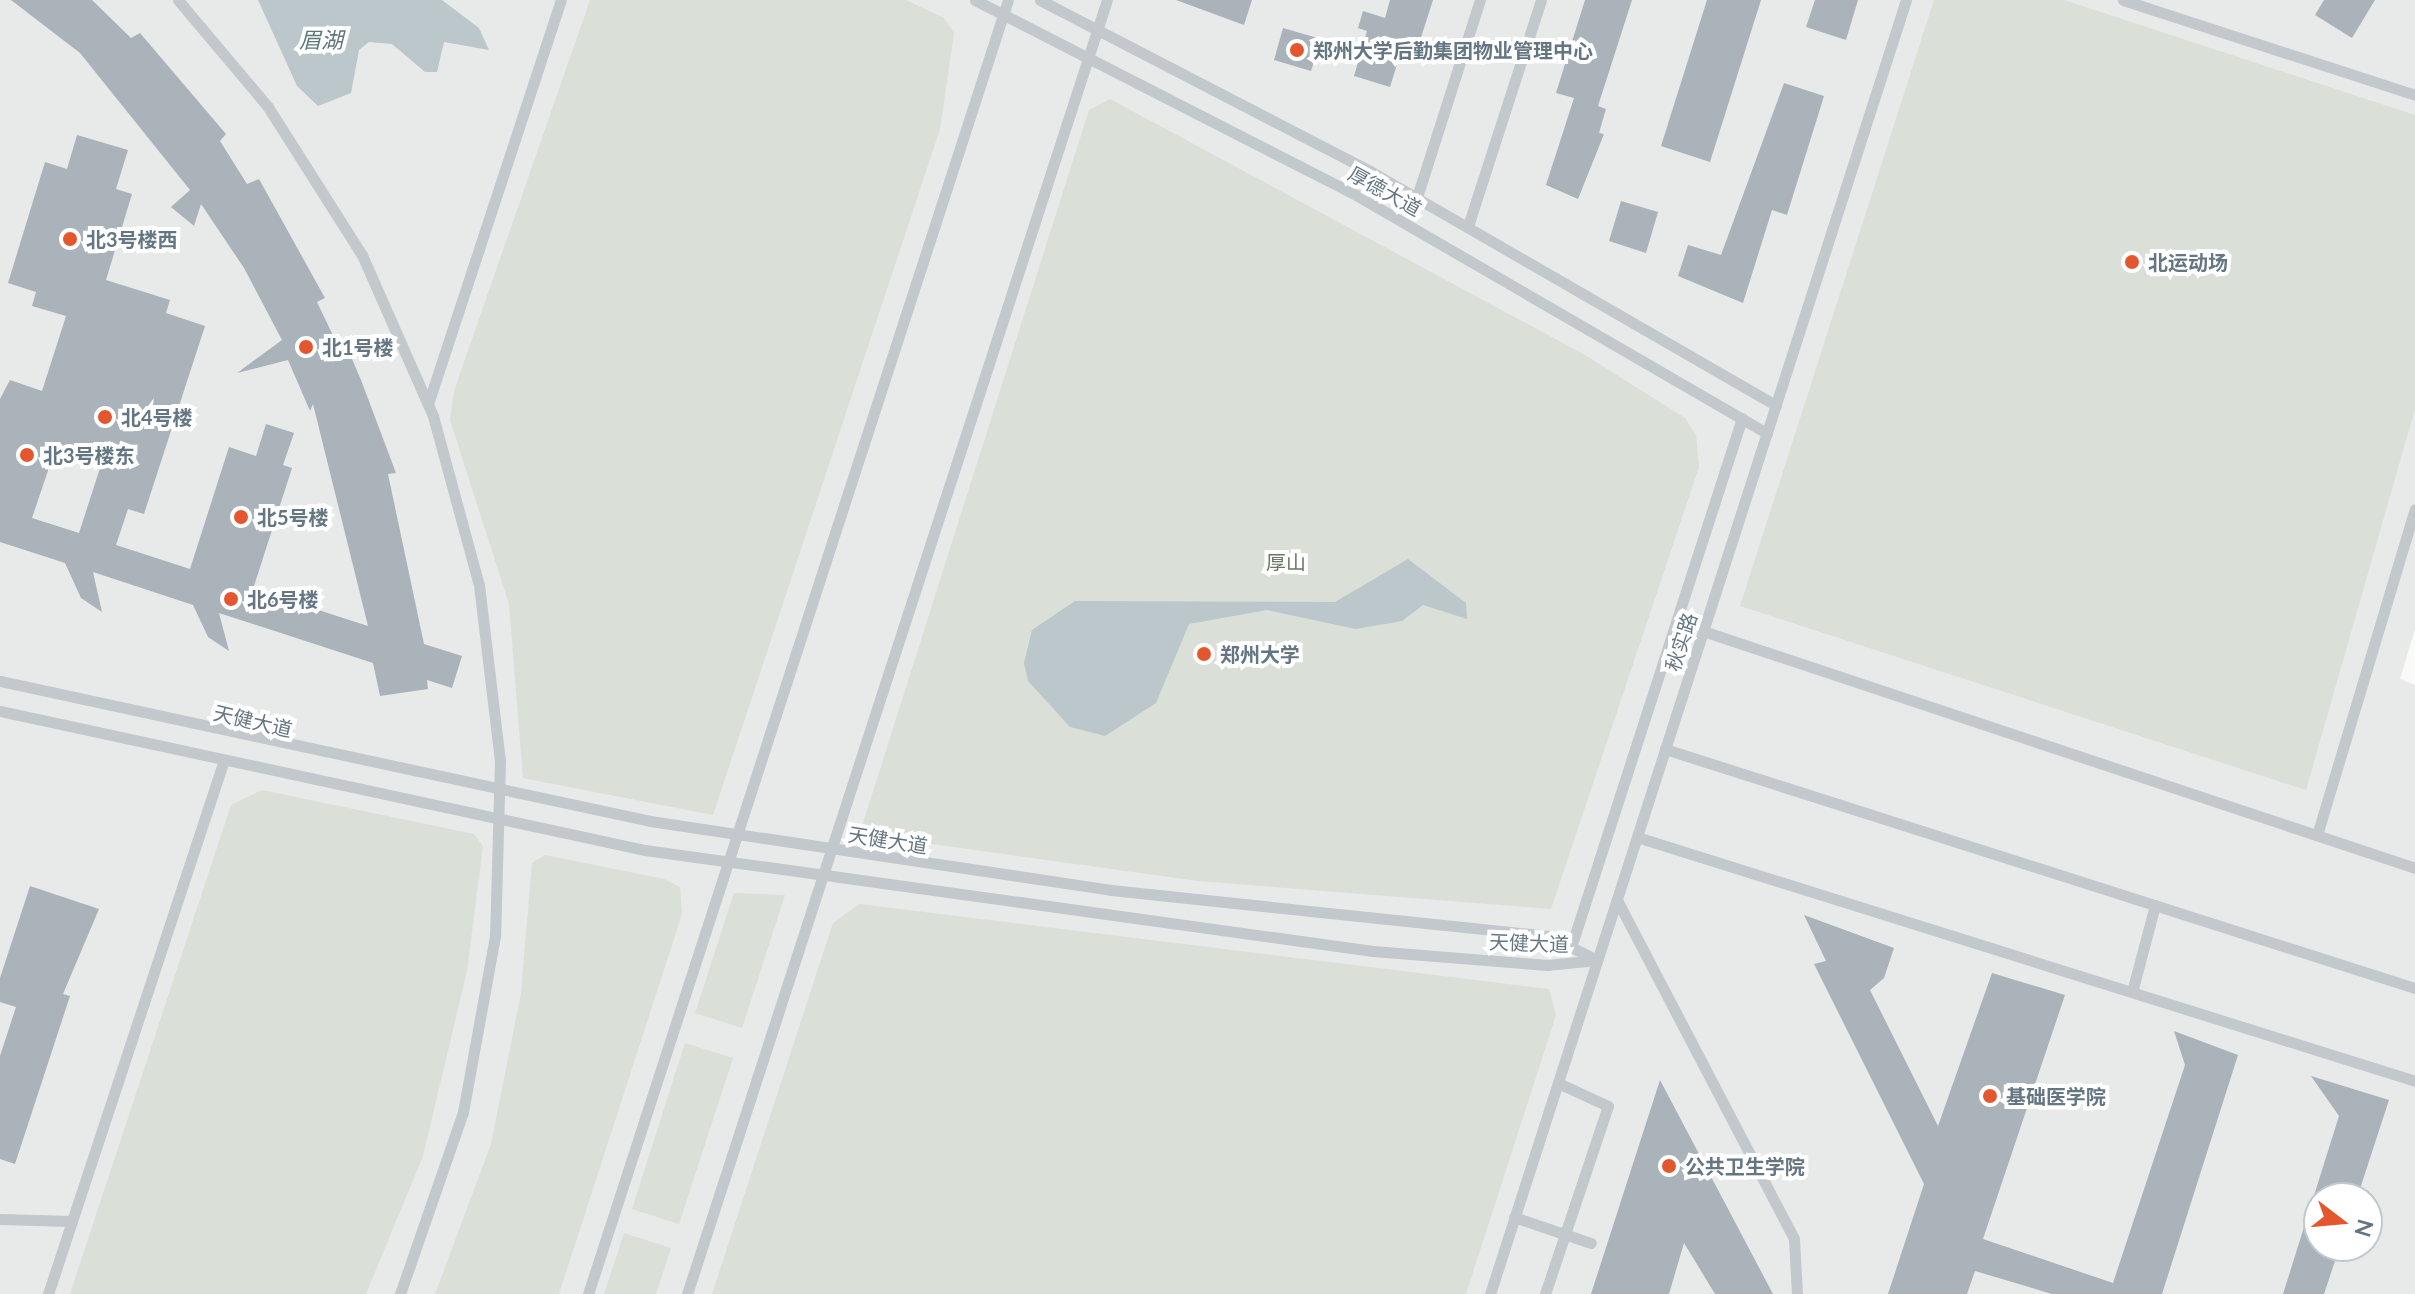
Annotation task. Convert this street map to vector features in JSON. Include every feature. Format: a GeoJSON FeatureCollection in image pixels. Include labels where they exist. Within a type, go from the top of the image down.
{"type":"FeatureCollection","features":[{"type":"Feature","properties":{"kind":"lane"},"geometry":{"type":"LineString","coordinates":[[178,0],[268,107],[333,204],[428,404],[479,585],[501,793],[495,936],[477,1054],[447,1170],[400,1294]]}},
{"type":"Feature","properties":{"kind":"lane"},"geometry":{"type":"LineString","coordinates":[[428,404],[561,0]]}},
{"type":"Feature","properties":{"kind":"lane","name":"厚德大道"},"geometry":{"type":"LineString","coordinates":[[975,0],[1089,55],[1356,195],[1767,433]]}},
{"type":"Feature","properties":{"kind":"lane"},"geometry":{"type":"LineString","coordinates":[[588,1294],[1008,0]]}},
{"type":"Feature","properties":{"kind":"lane","name":"厚德大道"},"geometry":{"type":"LineString","coordinates":[[1040,0],[1417,197],[1776,405]]}},
{"type":"Feature","properties":{"kind":"lane"},"geometry":{"type":"LineString","coordinates":[[687,1294],[1107,0]]}},
{"type":"Feature","properties":{"kind":"lane"},"geometry":{"type":"LineString","coordinates":[[1417,197],[1480,0]]}},
{"type":"Feature","properties":{"kind":"lane"},"geometry":{"type":"LineString","coordinates":[[1468,226],[1541,0]]}},
{"type":"Feature","properties":{"kind":"lane","name":"秋实路"},"geometry":{"type":"LineString","coordinates":[[1490,1294],[1906,0]]}},
{"type":"Feature","properties":{"kind":"lane"},"geometry":{"type":"LineString","coordinates":[[2123,0],[2415,95]]}},
{"type":"Feature","properties":{"kind":"lane"},"geometry":{"type":"LineString","coordinates":[[1571,947],[1742,418]]}},
{"type":"Feature","properties":{"kind":"lane"},"geometry":{"type":"LineString","coordinates":[[2317,835],[2415,509]]}},
{"type":"Feature","properties":{"kind":"lane"},"geometry":{"type":"LineString","coordinates":[[1703,631],[2415,868]]}},
{"type":"Feature","properties":{"kind":"lane","name":"天健大道"},"geometry":{"type":"LineString","coordinates":[[0,681],[501,793],[738,835],[1219,903],[1549,936],[1597,960]]}},
{"type":"Feature","properties":{"kind":"lane","name":"天健大道"},"geometry":{"type":"LineString","coordinates":[[0,711],[501,823],[729,863],[1373,951],[1547,965],[1597,960]]}},
{"type":"Feature","properties":{"kind":"lane"},"geometry":{"type":"LineString","coordinates":[[1665,749],[2415,988]]}},
{"type":"Feature","properties":{"kind":"lane"},"geometry":{"type":"LineString","coordinates":[[48,1294],[223,763]]}},
{"type":"Feature","properties":{"kind":"lane"},"geometry":{"type":"LineString","coordinates":[[1637,837],[2415,1081]]}},
{"type":"Feature","properties":{"kind":"lane"},"geometry":{"type":"LineString","coordinates":[[1617,900],[1794,1239],[1797,1294]]}},
{"type":"Feature","properties":{"kind":"lane"},"geometry":{"type":"LineString","coordinates":[[2132,992],[2155,905]]}},
{"type":"Feature","properties":{"kind":"lane"},"geometry":{"type":"LineString","coordinates":[[1545,1294],[1608,1106],[1558,1083]]}},
{"type":"Feature","properties":{"kind":"lane"},"geometry":{"type":"LineString","coordinates":[[1514,1217],[1591,1243]]}},
{"type":"Feature","properties":{"kind":"lane"},"geometry":{"type":"LineString","coordinates":[[0,1219],[72,1221]]}},
{"type":"Feature","properties":{"kind":"shaded area","name":"郑州大学"},"geometry":{"type":"Polygon","coordinates":[[[0,0],[2415,0],[2415,629],[2400,679],[2415,685],[2415,1294],[0,1294],[0,0]]]}},
{"type":"Feature","properties":{"kind":"green space"},"geometry":{"type":"Polygon","coordinates":[[[590,0],[906,0],[944,18],[954,33],[940,129],[713,815],[523,778],[509,604],[450,420],[454,391],[590,0]]]}},
{"type":"Feature","properties":{"kind":"green space","name":"北运动场"},"geometry":{"type":"Polygon","coordinates":[[[1934,0],[2064,0],[2415,115],[2415,409],[2306,790],[1740,606],[1934,0]]]}},
{"type":"Feature","properties":{"kind":"green space","name":"厚山"},"geometry":{"type":"Polygon","coordinates":[[[1110,99],[1585,355],[1685,418],[1696,435],[1699,467],[1551,909],[1198,881],[889,838],[863,823],[1089,110],[1110,99]]]}},
{"type":"Feature","properties":{"kind":"green space"},"geometry":{"type":"Polygon","coordinates":[[[262,790],[474,834],[483,846],[467,971],[423,1156],[366,1294],[70,1294],[231,805],[262,790]]]}},
{"type":"Feature","properties":{"kind":"green space"},"geometry":{"type":"Polygon","coordinates":[[[545,855],[664,879],[680,887],[682,914],[559,1294],[435,1294],[491,1144],[521,993],[532,863],[545,855]]]}},
{"type":"Feature","properties":{"kind":"green space"},"geometry":{"type":"Polygon","coordinates":[[[734,893],[785,895],[742,1028],[695,1013],[734,893]]]}},
{"type":"Feature","properties":{"kind":"green space"},"geometry":{"type":"Polygon","coordinates":[[[859,904],[1549,989],[1556,1015],[1466,1294],[712,1294],[833,923],[859,904]]]}},
{"type":"Feature","properties":{"kind":"green space"},"geometry":{"type":"Polygon","coordinates":[[[685,1043],[733,1058],[679,1224],[632,1209],[685,1043]]]}},
{"type":"Feature","properties":{"kind":"green space"},"geometry":{"type":"Polygon","coordinates":[[[624,1233],[671,1248],[656,1294],[604,1294],[624,1233]]]}},
{"type":"Feature","properties":{"kind":"water","name":"眉湖"},"geometry":{"type":"Polygon","coordinates":[[[258,0],[442,0],[479,28],[489,50],[444,42],[437,72],[425,72],[392,44],[369,42],[359,50],[351,93],[318,106],[297,86],[258,0]]]}},
{"type":"Feature","properties":{"kind":"water"},"geometry":{"type":"Polygon","coordinates":[[[1408,559],[1466,603],[1467,619],[1423,605],[1402,621],[1356,629],[1267,610],[1189,624],[1156,703],[1105,736],[1070,727],[1028,681],[1024,663],[1032,630],[1075,601],[1335,602],[1408,559]]]}},
{"type":"Feature","properties":{"kind":"building"},"geometry":{"type":"Polygon","coordinates":[[[11,0],[92,0],[131,38],[140,33],[226,134],[220,141],[247,184],[259,179],[325,298],[317,302],[339,348],[346,345],[361,380],[396,473],[388,474],[424,644],[462,656],[452,688],[427,680],[428,689],[380,696],[373,663],[219,613],[229,651],[208,637],[193,605],[93,572],[102,612],[81,598],[65,563],[0,542],[0,399],[10,380],[42,391],[66,316],[32,306],[36,292],[8,283],[45,162],[67,169],[77,135],[128,150],[116,189],[132,194],[106,280],[170,300],[166,313],[205,326],[144,514],[128,509],[116,545],[190,569],[229,447],[256,456],[266,424],[294,433],[283,465],[292,468],[253,589],[368,626],[313,404],[310,411],[288,360],[237,373],[282,340],[244,268],[201,204],[194,226],[171,207],[190,190],[80,53],[11,0]],[[54,453],[32,518],[79,533],[100,468],[54,453]]]}},
{"type":"Feature","properties":{"kind":"building"},"geometry":{"type":"Polygon","coordinates":[[[1176,0],[1252,0],[1244,25],[1176,0]]]}},
{"type":"Feature","properties":{"kind":"building"},"geometry":{"type":"Polygon","coordinates":[[[1390,0],[1433,0],[1417,50],[1403,45],[1390,87],[1354,76],[1367,31],[1358,28],[1363,11],[1385,18],[1390,0]]]}},
{"type":"Feature","properties":{"kind":"building"},"geometry":{"type":"Polygon","coordinates":[[[1585,0],[1632,0],[1598,106],[1606,109],[1599,133],[1604,134],[1578,199],[1546,185],[1574,98],[1556,93],[1585,0]]]}},
{"type":"Feature","properties":{"kind":"building"},"geometry":{"type":"Polygon","coordinates":[[[1707,0],[1761,0],[1710,162],[1661,146],[1707,0]]]}},
{"type":"Feature","properties":{"kind":"building"},"geometry":{"type":"Polygon","coordinates":[[[1815,0],[1858,0],[1846,40],[1806,27],[1815,0]]]}},
{"type":"Feature","properties":{"kind":"building"},"geometry":{"type":"Polygon","coordinates":[[[2324,0],[2375,0],[2352,38],[2315,15],[2324,0]]]}},
{"type":"Feature","properties":{"kind":"building","name":"郑州大学后勤集团物业管理中心"},"geometry":{"type":"Polygon","coordinates":[[[1283,28],[1321,39],[1311,71],[1274,60],[1283,28]]]}},
{"type":"Feature","properties":{"kind":"building"},"geometry":{"type":"Polygon","coordinates":[[[1784,83],[1824,96],[1787,215],[1772,210],[1743,303],[1678,276],[1688,245],[1721,255],[1784,83]]]}},
{"type":"Feature","properties":{"kind":"building"},"geometry":{"type":"Polygon","coordinates":[[[1621,201],[1658,212],[1646,253],[1609,241],[1621,201]]]}},
{"type":"Feature","properties":{"kind":"building"},"geometry":{"type":"Polygon","coordinates":[[[30,886],[99,909],[63,994],[70,996],[15,1164],[0,1159],[0,1056],[16,1007],[0,1002],[0,978],[30,886]]]}},
{"type":"Feature","properties":{"kind":"building","name":"基础医学院"},"geometry":{"type":"Polygon","coordinates":[[[1804,915],[1894,948],[1884,978],[1870,990],[1938,1126],[1992,973],[2065,995],[1983,1239],[2113,1283],[2185,1065],[2174,1031],[2238,1055],[2162,1294],[2052,1294],[1975,1271],[1967,1294],[1888,1294],[1924,1184],[1814,964],[1826,961],[1804,915]]]}},
{"type":"Feature","properties":{"kind":"building"},"geometry":{"type":"Polygon","coordinates":[[[2311,1076],[2389,1100],[2362,1182],[2318,1182],[2339,1116],[2311,1076]]]}},
{"type":"Feature","properties":{"kind":"building","name":"公共卫生学院"},"geometry":{"type":"Polygon","coordinates":[[[1660,1080],[1773,1294],[1715,1294],[1684,1243],[1669,1294],[1591,1294],[1660,1080]]]}},
{"type":"Feature","properties":{"kind":"building"},"geometry":{"type":"Polygon","coordinates":[[[2303,1230],[2303,1262],[2335,1262],[2324,1294],[2283,1294],[2303,1230]]]}},
{"type":"Feature","properties":{"kind":"place","name":"郑州大学后勤集团物业管理中心"},"geometry":{"type":"Point","coordinates":[1297,50]}},
{"type":"Feature","properties":{"kind":"place","name":"北3号楼西"},"geometry":{"type":"Point","coordinates":[70,239]}},
{"type":"Feature","properties":{"kind":"place","name":"北运动场"},"geometry":{"type":"Point","coordinates":[2132,262]}},
{"type":"Feature","properties":{"kind":"place","name":"北1号楼"},"geometry":{"type":"Point","coordinates":[306,347]}},
{"type":"Feature","properties":{"kind":"place","name":"北4号楼"},"geometry":{"type":"Point","coordinates":[105,417]}},
{"type":"Feature","properties":{"kind":"place","name":"北3号楼东"},"geometry":{"type":"Point","coordinates":[27,455]}},
{"type":"Feature","properties":{"kind":"place","name":"北5号楼"},"geometry":{"type":"Point","coordinates":[241,517]}},
{"type":"Feature","properties":{"kind":"place","name":"北6号楼"},"geometry":{"type":"Point","coordinates":[231,599]}},
{"type":"Feature","properties":{"kind":"place","name":"郑州大学"},"geometry":{"type":"Point","coordinates":[1204,654]}},
{"type":"Feature","properties":{"kind":"place","name":"基础医学院"},"geometry":{"type":"Point","coordinates":[1990,1096]}},
{"type":"Feature","properties":{"kind":"place","name":"公共卫生学院"},"geometry":{"type":"Point","coordinates":[1669,1166]}}]}
